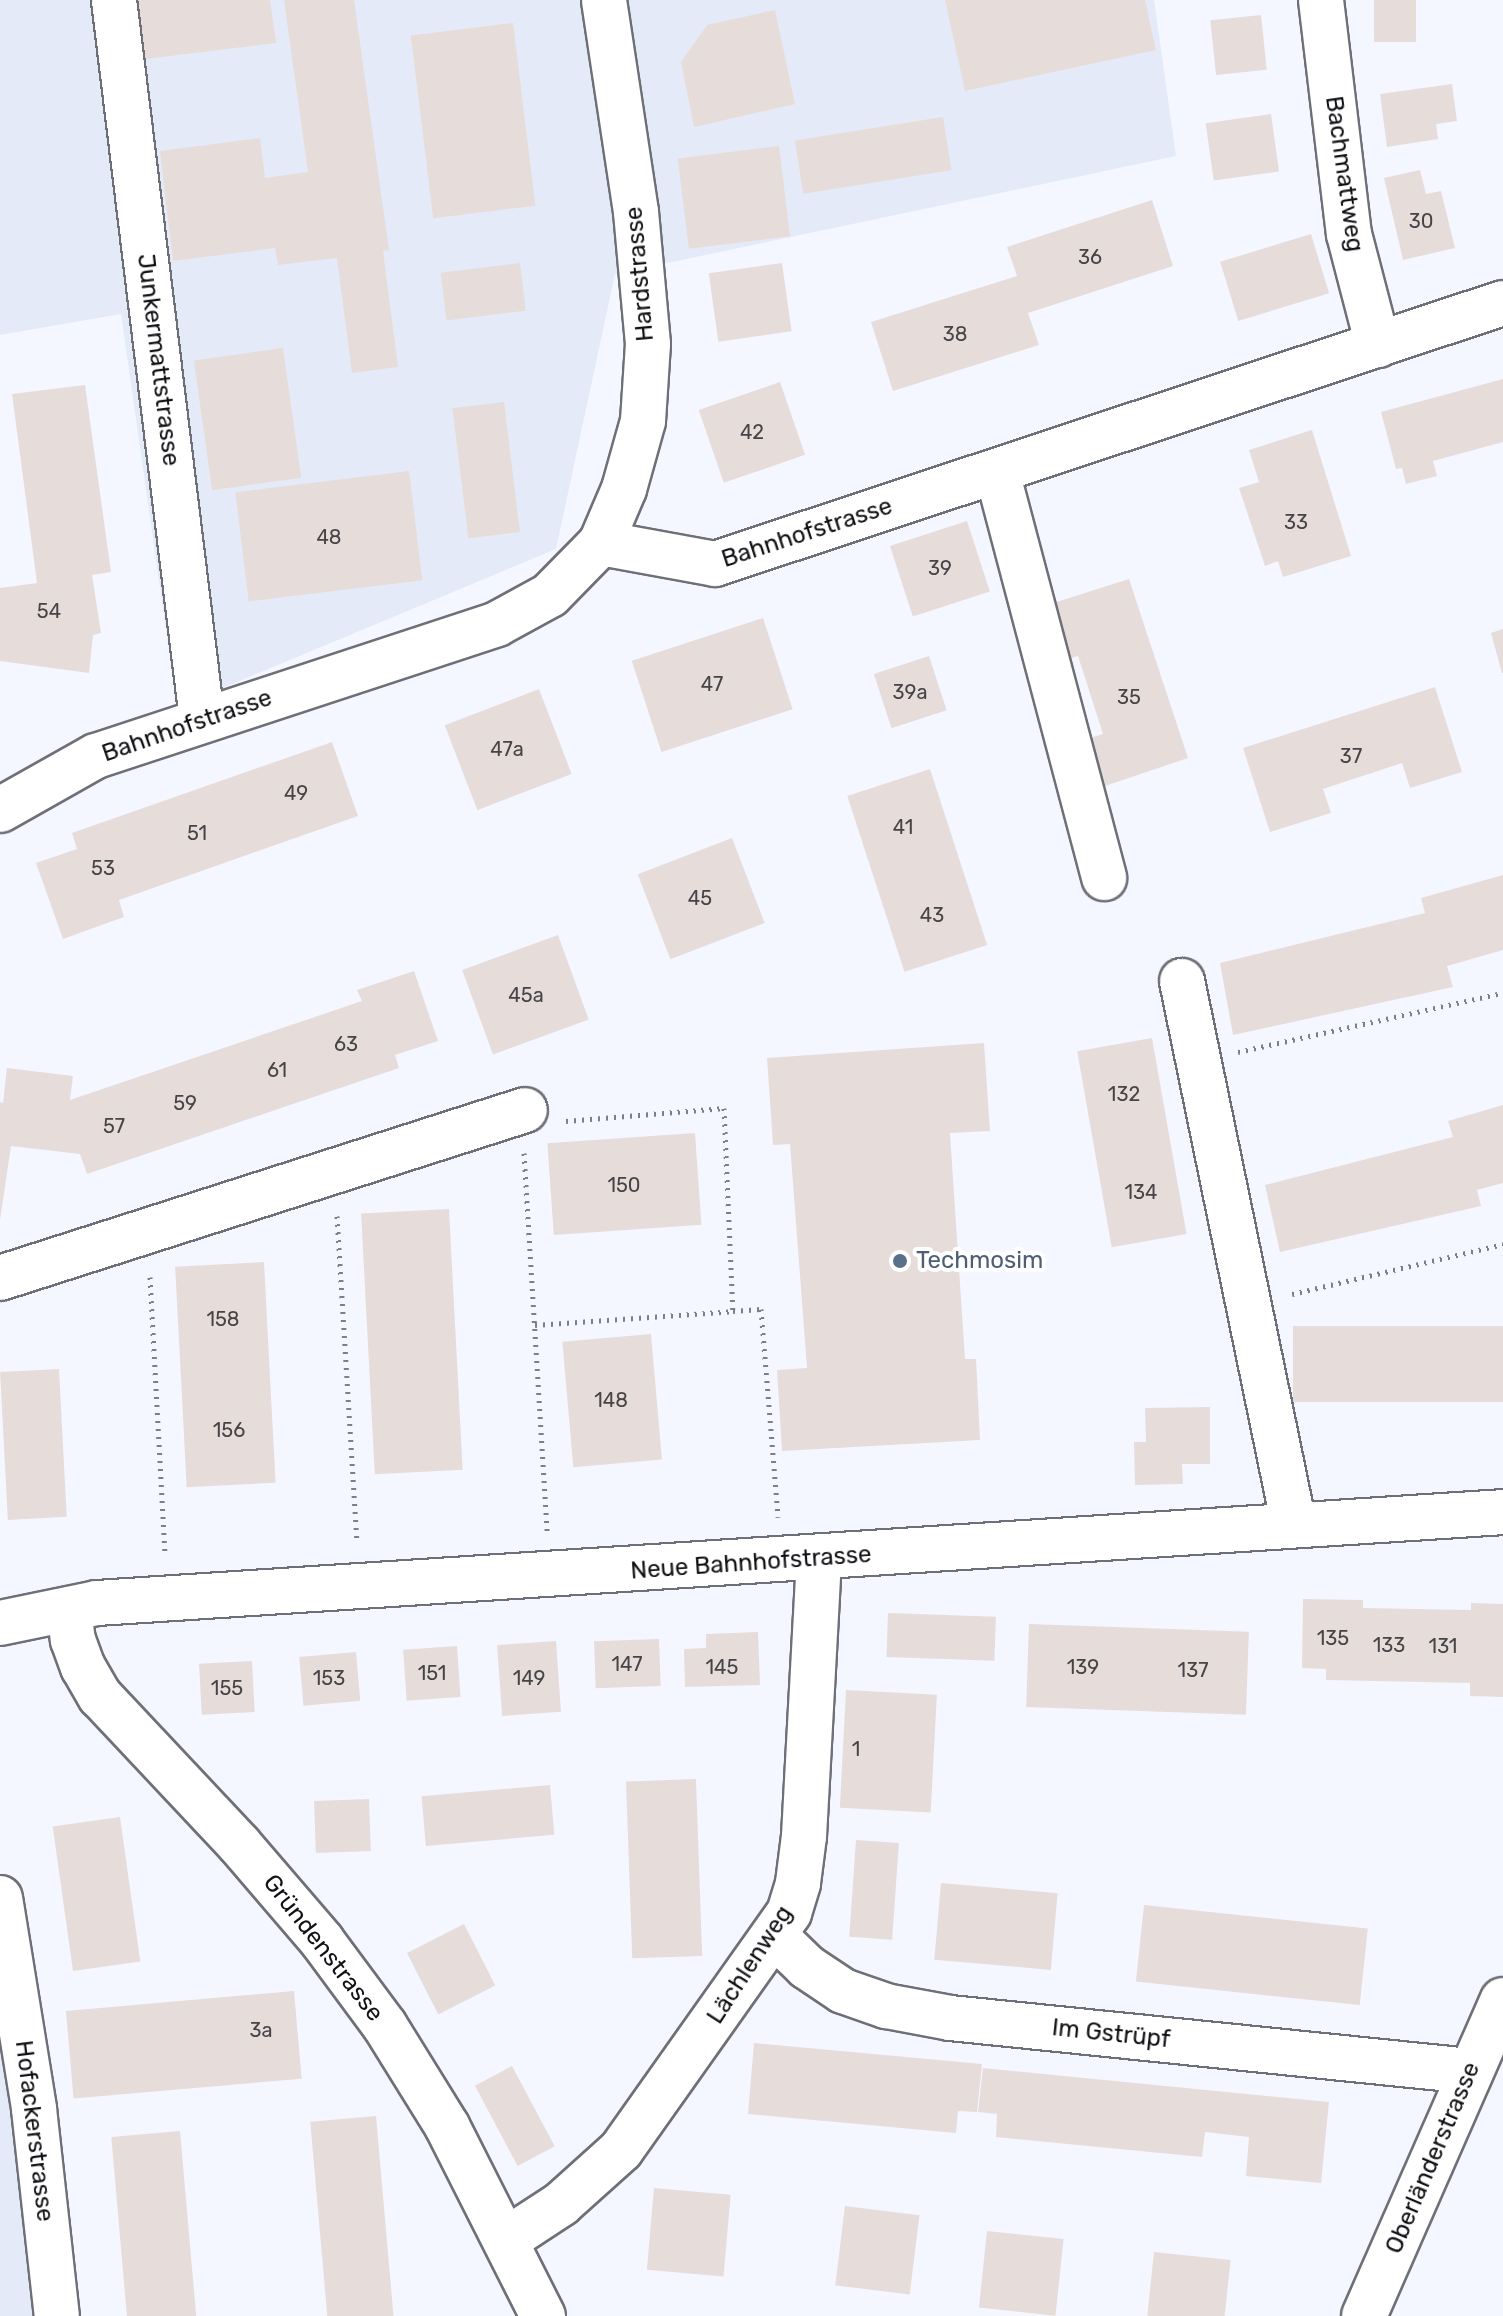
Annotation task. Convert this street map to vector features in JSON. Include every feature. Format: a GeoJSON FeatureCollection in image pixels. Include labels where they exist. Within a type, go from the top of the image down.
{"type":"FeatureCollection","features":[{"type":"Feature","properties":{"kind":"street","name":"Junkermattstrasse"},"geometry":{"type":"LineString","coordinates":[[114,0],[202,719]]}},
{"type":"Feature","properties":{"kind":"street","name":"Hardstrasse"},"geometry":{"type":"LineString","coordinates":[[601,543],[624,489],[643,421],[648,344],[636,212],[604,0]]}},
{"type":"Feature","properties":{"kind":"street","name":"Bachmattweg"},"geometry":{"type":"LineString","coordinates":[[1321,0],[1349,234],[1378,345]]}},
{"type":"Feature","properties":{"kind":"street","name":"Bahnhofstrasse"},"geometry":{"type":"LineString","coordinates":[[0,810],[96,756],[497,624],[550,595],[601,543],[715,564],[1503,303]]}},
{"type":"Feature","properties":{"kind":"street"},"geometry":{"type":"LineString","coordinates":[[997,472],[1104,878]]}},
{"type":"Feature","properties":{"kind":"street"},"geometry":{"type":"LineString","coordinates":[[1182,981],[1294,1525]]}},
{"type":"Feature","properties":{"kind":"street"},"geometry":{"type":"LineString","coordinates":[[0,1278],[537,1126]]}},
{"type":"Feature","properties":{"kind":"street","name":"Neue Bahnhofstrasse"},"geometry":{"type":"LineString","coordinates":[[0,1623],[97,1603],[800,1560],[1503,1512]]}},
{"type":"Feature","properties":{"kind":"street","name":"Lächlenweg"},"geometry":{"type":"LineString","coordinates":[[506,2240],[561,2204],[621,2150],[789,1913],[798,1883],[800,1560]]}},
{"type":"Feature","properties":{"kind":"street","name":"Gründenstrasse"},"geometry":{"type":"LineString","coordinates":[[69,1609],[73,1640],[83,1667],[100,1696],[239,1844],[322,1941],[385,2026],[447,2126],[543,2316]]}},
{"type":"Feature","properties":{"kind":"street","name":"Hofackerstrasse"},"geometry":{"type":"LineString","coordinates":[[0,1898],[34,2109],[57,2316]]}},
{"type":"Feature","properties":{"kind":"street","name":"Im Gstrüpf"},"geometry":{"type":"LineString","coordinates":[[774,1935],[807,1967],[843,1991],[886,2006],[950,2018],[1470,2071]]}},
{"type":"Feature","properties":{"kind":"street","name":"Oberländerstrasse"},"geometry":{"type":"LineString","coordinates":[[1364,2316],[1503,2000]]}},
{"type":"Feature","properties":{"kind":"path"},"geometry":{"type":"LineString","coordinates":[[1198,1060],[1503,993]]}},
{"type":"Feature","properties":{"kind":"path"},"geometry":{"type":"LineString","coordinates":[[549,1576],[535,1325],[537,1126],[724,1108],[733,1311]]}},
{"type":"Feature","properties":{"kind":"path"},"geometry":{"type":"LineString","coordinates":[[337,1211],[360,1587]]}},
{"type":"Feature","properties":{"kind":"path"},"geometry":{"type":"LineString","coordinates":[[1248,1304],[1503,1244]]}},
{"type":"Feature","properties":{"kind":"path"},"geometry":{"type":"LineString","coordinates":[[150,1273],[168,1599]]}},
{"type":"Feature","properties":{"kind":"path"},"geometry":{"type":"LineString","coordinates":[[535,1325],[761,1309],[800,1560]]}},
{"type":"Feature","properties":{"kind":"shaded area"},"geometry":{"type":"Polygon","coordinates":[[[0,0],[1154,0],[1176,156],[615,274],[556,549],[177,707],[121,314],[0,335],[0,0]]]}},
{"type":"Feature","properties":{"kind":"shaded area"},"geometry":{"type":"Polygon","coordinates":[[[0,1898],[57,2316],[0,2316],[0,1898]]]}},
{"type":"Feature","properties":{"kind":"building"},"geometry":{"type":"Polygon","coordinates":[[[137,0],[270,0],[276,43],[145,59],[137,0]]]}},
{"type":"Feature","properties":{"kind":"building"},"geometry":{"type":"Polygon","coordinates":[[[284,0],[354,0],[389,250],[383,251],[398,367],[352,373],[337,258],[278,265],[275,248],[173,261],[160,151],[260,138],[265,178],[308,172],[284,0]]]}},
{"type":"Feature","properties":{"kind":"building"},"geometry":{"type":"Polygon","coordinates":[[[945,0],[1145,0],[1156,50],[965,91],[945,0]]]}},
{"type":"Feature","properties":{"kind":"building"},"geometry":{"type":"Polygon","coordinates":[[[1374,0],[1416,0],[1416,42],[1374,42],[1374,0]]]}},
{"type":"Feature","properties":{"kind":"building"},"geometry":{"type":"Polygon","coordinates":[[[775,10],[795,104],[694,127],[681,62],[707,25],[775,10]]]}},
{"type":"Feature","properties":{"kind":"building"},"geometry":{"type":"Polygon","coordinates":[[[1261,15],[1267,70],[1216,75],[1210,20],[1261,15]]]}},
{"type":"Feature","properties":{"kind":"building"},"geometry":{"type":"Polygon","coordinates":[[[513,23],[535,206],[433,218],[411,36],[513,23]]]}},
{"type":"Feature","properties":{"kind":"building"},"geometry":{"type":"Polygon","coordinates":[[[1452,84],[1457,121],[1436,124],[1438,139],[1387,147],[1380,94],[1452,84]]]}},
{"type":"Feature","properties":{"kind":"building"},"geometry":{"type":"Polygon","coordinates":[[[1271,114],[1279,171],[1214,181],[1206,123],[1271,114]]]}},
{"type":"Feature","properties":{"kind":"building"},"geometry":{"type":"Polygon","coordinates":[[[943,117],[951,170],[803,194],[795,140],[943,117]]]}},
{"type":"Feature","properties":{"kind":"building"},"geometry":{"type":"Polygon","coordinates":[[[779,146],[790,236],[689,249],[678,158],[779,146]]]}},
{"type":"Feature","properties":{"kind":"building"},"geometry":{"type":"Polygon","coordinates":[[[1420,170],[1426,194],[1441,191],[1455,248],[1403,260],[1384,178],[1420,170]]]}},
{"type":"Feature","properties":{"kind":"building"},"geometry":{"type":"Polygon","coordinates":[[[1152,200],[1173,266],[1028,313],[1039,345],[893,391],[871,322],[1017,276],[1007,247],[1152,200]]]}},
{"type":"Feature","properties":{"kind":"building"},"geometry":{"type":"Polygon","coordinates":[[[1311,234],[1329,293],[1238,321],[1220,262],[1311,234]]]}},
{"type":"Feature","properties":{"kind":"building"},"geometry":{"type":"Polygon","coordinates":[[[520,263],[526,311],[446,320],[441,273],[520,263]]]}},
{"type":"Feature","properties":{"kind":"building"},"geometry":{"type":"Polygon","coordinates":[[[782,263],[792,331],[718,342],[709,273],[782,263]]]}},
{"type":"Feature","properties":{"kind":"building"},"geometry":{"type":"Polygon","coordinates":[[[283,348],[301,478],[212,490],[194,361],[283,348]]]}},
{"type":"Feature","properties":{"kind":"building"},"geometry":{"type":"Polygon","coordinates":[[[1503,379],[1503,442],[1433,461],[1437,476],[1406,484],[1402,468],[1396,469],[1381,412],[1503,379]]]}},
{"type":"Feature","properties":{"kind":"building"},"geometry":{"type":"Polygon","coordinates":[[[780,382],[805,455],[724,483],[699,410],[780,382]]]}},
{"type":"Feature","properties":{"kind":"building"},"geometry":{"type":"Polygon","coordinates":[[[85,385],[111,572],[92,575],[101,633],[93,635],[89,673],[0,661],[0,588],[37,583],[12,394],[85,385]]]}},
{"type":"Feature","properties":{"kind":"building"},"geometry":{"type":"Polygon","coordinates":[[[504,402],[520,532],[468,538],[452,408],[504,402]]]}},
{"type":"Feature","properties":{"kind":"building"},"geometry":{"type":"Polygon","coordinates":[[[1312,430],[1351,556],[1283,577],[1278,561],[1265,566],[1239,488],[1259,482],[1249,450],[1312,430]]]}},
{"type":"Feature","properties":{"kind":"building"},"geometry":{"type":"Polygon","coordinates":[[[409,471],[422,580],[249,602],[235,492],[409,471]]]}},
{"type":"Feature","properties":{"kind":"building"},"geometry":{"type":"Polygon","coordinates":[[[967,521],[990,591],[913,616],[890,546],[967,521]]]}},
{"type":"Feature","properties":{"kind":"building"},"geometry":{"type":"Polygon","coordinates":[[[1129,579],[1188,758],[1105,786],[1090,738],[1103,734],[1078,656],[1065,660],[1047,605],[1129,579]]]}},
{"type":"Feature","properties":{"kind":"building"},"geometry":{"type":"Polygon","coordinates":[[[763,618],[793,709],[661,752],[632,661],[763,618]]]}},
{"type":"Feature","properties":{"kind":"building"},"geometry":{"type":"Polygon","coordinates":[[[1503,629],[1503,673],[1502,673],[1491,633],[1503,629]]]}},
{"type":"Feature","properties":{"kind":"building"},"geometry":{"type":"Polygon","coordinates":[[[929,656],[947,710],[891,728],[874,674],[929,656]]]}},
{"type":"Feature","properties":{"kind":"building"},"geometry":{"type":"Polygon","coordinates":[[[1435,687],[1462,772],[1410,788],[1402,763],[1323,789],[1331,813],[1270,832],[1243,748],[1435,687]]]}},
{"type":"Feature","properties":{"kind":"building"},"geometry":{"type":"Polygon","coordinates":[[[539,689],[572,774],[477,810],[445,725],[539,689]]]}},
{"type":"Feature","properties":{"kind":"building"},"geometry":{"type":"Polygon","coordinates":[[[332,742],[358,816],[119,900],[124,917],[63,939],[36,863],[77,849],[72,833],[332,742]]]}},
{"type":"Feature","properties":{"kind":"building"},"geometry":{"type":"Polygon","coordinates":[[[930,769],[987,945],[904,972],[847,796],[930,769]]]}},
{"type":"Feature","properties":{"kind":"building"},"geometry":{"type":"Polygon","coordinates":[[[732,838],[765,923],[670,959],[638,874],[732,838]]]}},
{"type":"Feature","properties":{"kind":"building"},"geometry":{"type":"Polygon","coordinates":[[[1503,875],[1503,950],[1447,966],[1453,987],[1233,1035],[1220,963],[1425,913],[1421,898],[1503,875]]]}},
{"type":"Feature","properties":{"kind":"building"},"geometry":{"type":"Polygon","coordinates":[[[558,935],[589,1020],[493,1054],[462,970],[558,935]]]}},
{"type":"Feature","properties":{"kind":"building"},"geometry":{"type":"Polygon","coordinates":[[[414,971],[438,1041],[395,1055],[399,1068],[87,1174],[80,1154],[11,1146],[0,1220],[0,1102],[3,1103],[7,1068],[73,1076],[70,1100],[362,1001],[357,990],[414,971]]]}},
{"type":"Feature","properties":{"kind":"building"},"geometry":{"type":"Polygon","coordinates":[[[1152,1038],[1187,1234],[1112,1247],[1077,1051],[1152,1038]]]}},
{"type":"Feature","properties":{"kind":"building"},"geometry":{"type":"Polygon","coordinates":[[[984,1043],[990,1131],[950,1133],[965,1359],[976,1359],[980,1440],[782,1451],[777,1370],[807,1368],[790,1144],[773,1145],[767,1058],[984,1043]]]}},
{"type":"Feature","properties":{"kind":"building"},"geometry":{"type":"Polygon","coordinates":[[[1503,1105],[1503,1183],[1477,1190],[1481,1206],[1280,1252],[1265,1185],[1453,1137],[1448,1121],[1503,1105]]]}},
{"type":"Feature","properties":{"kind":"building"},"geometry":{"type":"Polygon","coordinates":[[[695,1133],[701,1225],[554,1235],[547,1143],[695,1133]]]}},
{"type":"Feature","properties":{"kind":"building"},"geometry":{"type":"Polygon","coordinates":[[[449,1209],[463,1470],[375,1474],[361,1214],[449,1209]]]}},
{"type":"Feature","properties":{"kind":"building"},"geometry":{"type":"Polygon","coordinates":[[[264,1262],[276,1483],[187,1487],[175,1267],[264,1262]]]}},
{"type":"Feature","properties":{"kind":"building"},"geometry":{"type":"Polygon","coordinates":[[[1293,1326],[1503,1326],[1503,1402],[1293,1402],[1293,1326]]]}},
{"type":"Feature","properties":{"kind":"building"},"geometry":{"type":"Polygon","coordinates":[[[651,1334],[662,1460],[573,1467],[562,1342],[651,1334]]]}},
{"type":"Feature","properties":{"kind":"building"},"geometry":{"type":"Polygon","coordinates":[[[59,1369],[67,1517],[8,1520],[0,1372],[59,1369]]]}},
{"type":"Feature","properties":{"kind":"building"},"geometry":{"type":"Polygon","coordinates":[[[1210,1407],[1210,1464],[1182,1464],[1183,1484],[1135,1485],[1134,1442],[1146,1442],[1145,1408],[1210,1407]]]}},
{"type":"Feature","properties":{"kind":"building"},"geometry":{"type":"Polygon","coordinates":[[[1303,1599],[1363,1600],[1363,1608],[1471,1610],[1471,1603],[1503,1604],[1503,1697],[1470,1696],[1470,1683],[1326,1680],[1326,1669],[1302,1668],[1303,1599]]]}},
{"type":"Feature","properties":{"kind":"building"},"geometry":{"type":"Polygon","coordinates":[[[888,1613],[996,1617],[994,1661],[886,1657],[888,1613]]]}},
{"type":"Feature","properties":{"kind":"building"},"geometry":{"type":"Polygon","coordinates":[[[1029,1624],[1249,1632],[1246,1715],[1026,1707],[1029,1624]]]}},
{"type":"Feature","properties":{"kind":"building"},"geometry":{"type":"Polygon","coordinates":[[[758,1632],[760,1685],[685,1687],[684,1649],[706,1648],[706,1634],[758,1632]]]}},
{"type":"Feature","properties":{"kind":"building"},"geometry":{"type":"Polygon","coordinates":[[[659,1639],[661,1686],[596,1688],[594,1641],[659,1639]]]}},
{"type":"Feature","properties":{"kind":"building"},"geometry":{"type":"Polygon","coordinates":[[[556,1641],[561,1712],[502,1716],[497,1645],[556,1641]]]}},
{"type":"Feature","properties":{"kind":"building"},"geometry":{"type":"Polygon","coordinates":[[[457,1646],[461,1697],[407,1701],[403,1650],[457,1646]]]}},
{"type":"Feature","properties":{"kind":"building"},"geometry":{"type":"Polygon","coordinates":[[[356,1652],[360,1701],[303,1706],[299,1657],[356,1652]]]}},
{"type":"Feature","properties":{"kind":"building"},"geometry":{"type":"Polygon","coordinates":[[[252,1661],[255,1712],[202,1715],[199,1664],[252,1661]]]}},
{"type":"Feature","properties":{"kind":"building"},"geometry":{"type":"Polygon","coordinates":[[[846,1690],[937,1695],[931,1813],[840,1808],[846,1690]]]}},
{"type":"Feature","properties":{"kind":"building"},"geometry":{"type":"Polygon","coordinates":[[[696,1779],[702,1956],[632,1958],[626,1781],[696,1779]]]}},
{"type":"Feature","properties":{"kind":"building"},"geometry":{"type":"Polygon","coordinates":[[[550,1785],[554,1835],[426,1846],[421,1796],[550,1785]]]}},
{"type":"Feature","properties":{"kind":"building"},"geometry":{"type":"Polygon","coordinates":[[[369,1799],[371,1851],[316,1853],[314,1801],[369,1799]]]}},
{"type":"Feature","properties":{"kind":"building"},"geometry":{"type":"Polygon","coordinates":[[[120,1817],[140,1962],[73,1971],[53,1826],[120,1817]]]}},
{"type":"Feature","properties":{"kind":"building"},"geometry":{"type":"Polygon","coordinates":[[[856,1840],[899,1843],[892,1940],[849,1937],[856,1840]]]}},
{"type":"Feature","properties":{"kind":"building"},"geometry":{"type":"Polygon","coordinates":[[[941,1883],[1058,1893],[1051,1970],[934,1960],[941,1883]]]}},
{"type":"Feature","properties":{"kind":"building"},"geometry":{"type":"Polygon","coordinates":[[[1144,1905],[1368,1929],[1360,2005],[1136,1982],[1144,1905]]]}},
{"type":"Feature","properties":{"kind":"building"},"geometry":{"type":"Polygon","coordinates":[[[464,1924],[495,1985],[438,2015],[407,1953],[464,1924]]]}},
{"type":"Feature","properties":{"kind":"building"},"geometry":{"type":"Polygon","coordinates":[[[294,1991],[302,2079],[74,2099],[66,2011],[294,1991]]]}},
{"type":"Feature","properties":{"kind":"building"},"geometry":{"type":"Polygon","coordinates":[[[754,2043],[982,2064],[977,2112],[958,2111],[956,2133],[748,2114],[754,2043]]]}},
{"type":"Feature","properties":{"kind":"building"},"geometry":{"type":"Polygon","coordinates":[[[512,2066],[555,2146],[518,2166],[475,2086],[512,2066]]]}},
{"type":"Feature","properties":{"kind":"building"},"geometry":{"type":"Polygon","coordinates":[[[983,2068],[1329,2102],[1321,2183],[1246,2176],[1249,2137],[1205,2132],[1202,2157],[996,2137],[997,2114],[978,2112],[983,2068]]]}},
{"type":"Feature","properties":{"kind":"building"},"geometry":{"type":"Polygon","coordinates":[[[376,2116],[393,2316],[327,2316],[310,2122],[376,2116]]]}},
{"type":"Feature","properties":{"kind":"building"},"geometry":{"type":"Polygon","coordinates":[[[180,2131],[196,2316],[127,2316],[111,2137],[180,2131]]]}},
{"type":"Feature","properties":{"kind":"building"},"geometry":{"type":"Polygon","coordinates":[[[654,2188],[731,2195],[724,2276],[647,2270],[654,2188]]]}},
{"type":"Feature","properties":{"kind":"building"},"geometry":{"type":"Polygon","coordinates":[[[845,2206],[919,2215],[910,2295],[835,2285],[845,2206]]]}},
{"type":"Feature","properties":{"kind":"building"},"geometry":{"type":"Polygon","coordinates":[[[987,2231],[1064,2239],[1056,2316],[979,2308],[987,2231]]]}},
{"type":"Feature","properties":{"kind":"building"},"geometry":{"type":"Polygon","coordinates":[[[1154,2252],[1231,2260],[1225,2316],[1147,2316],[1154,2252]]]}},
{"type":"Feature","properties":{"kind":"place","name":"Techmosim"},"geometry":{"type":"Point","coordinates":[900,1261]}}]}
